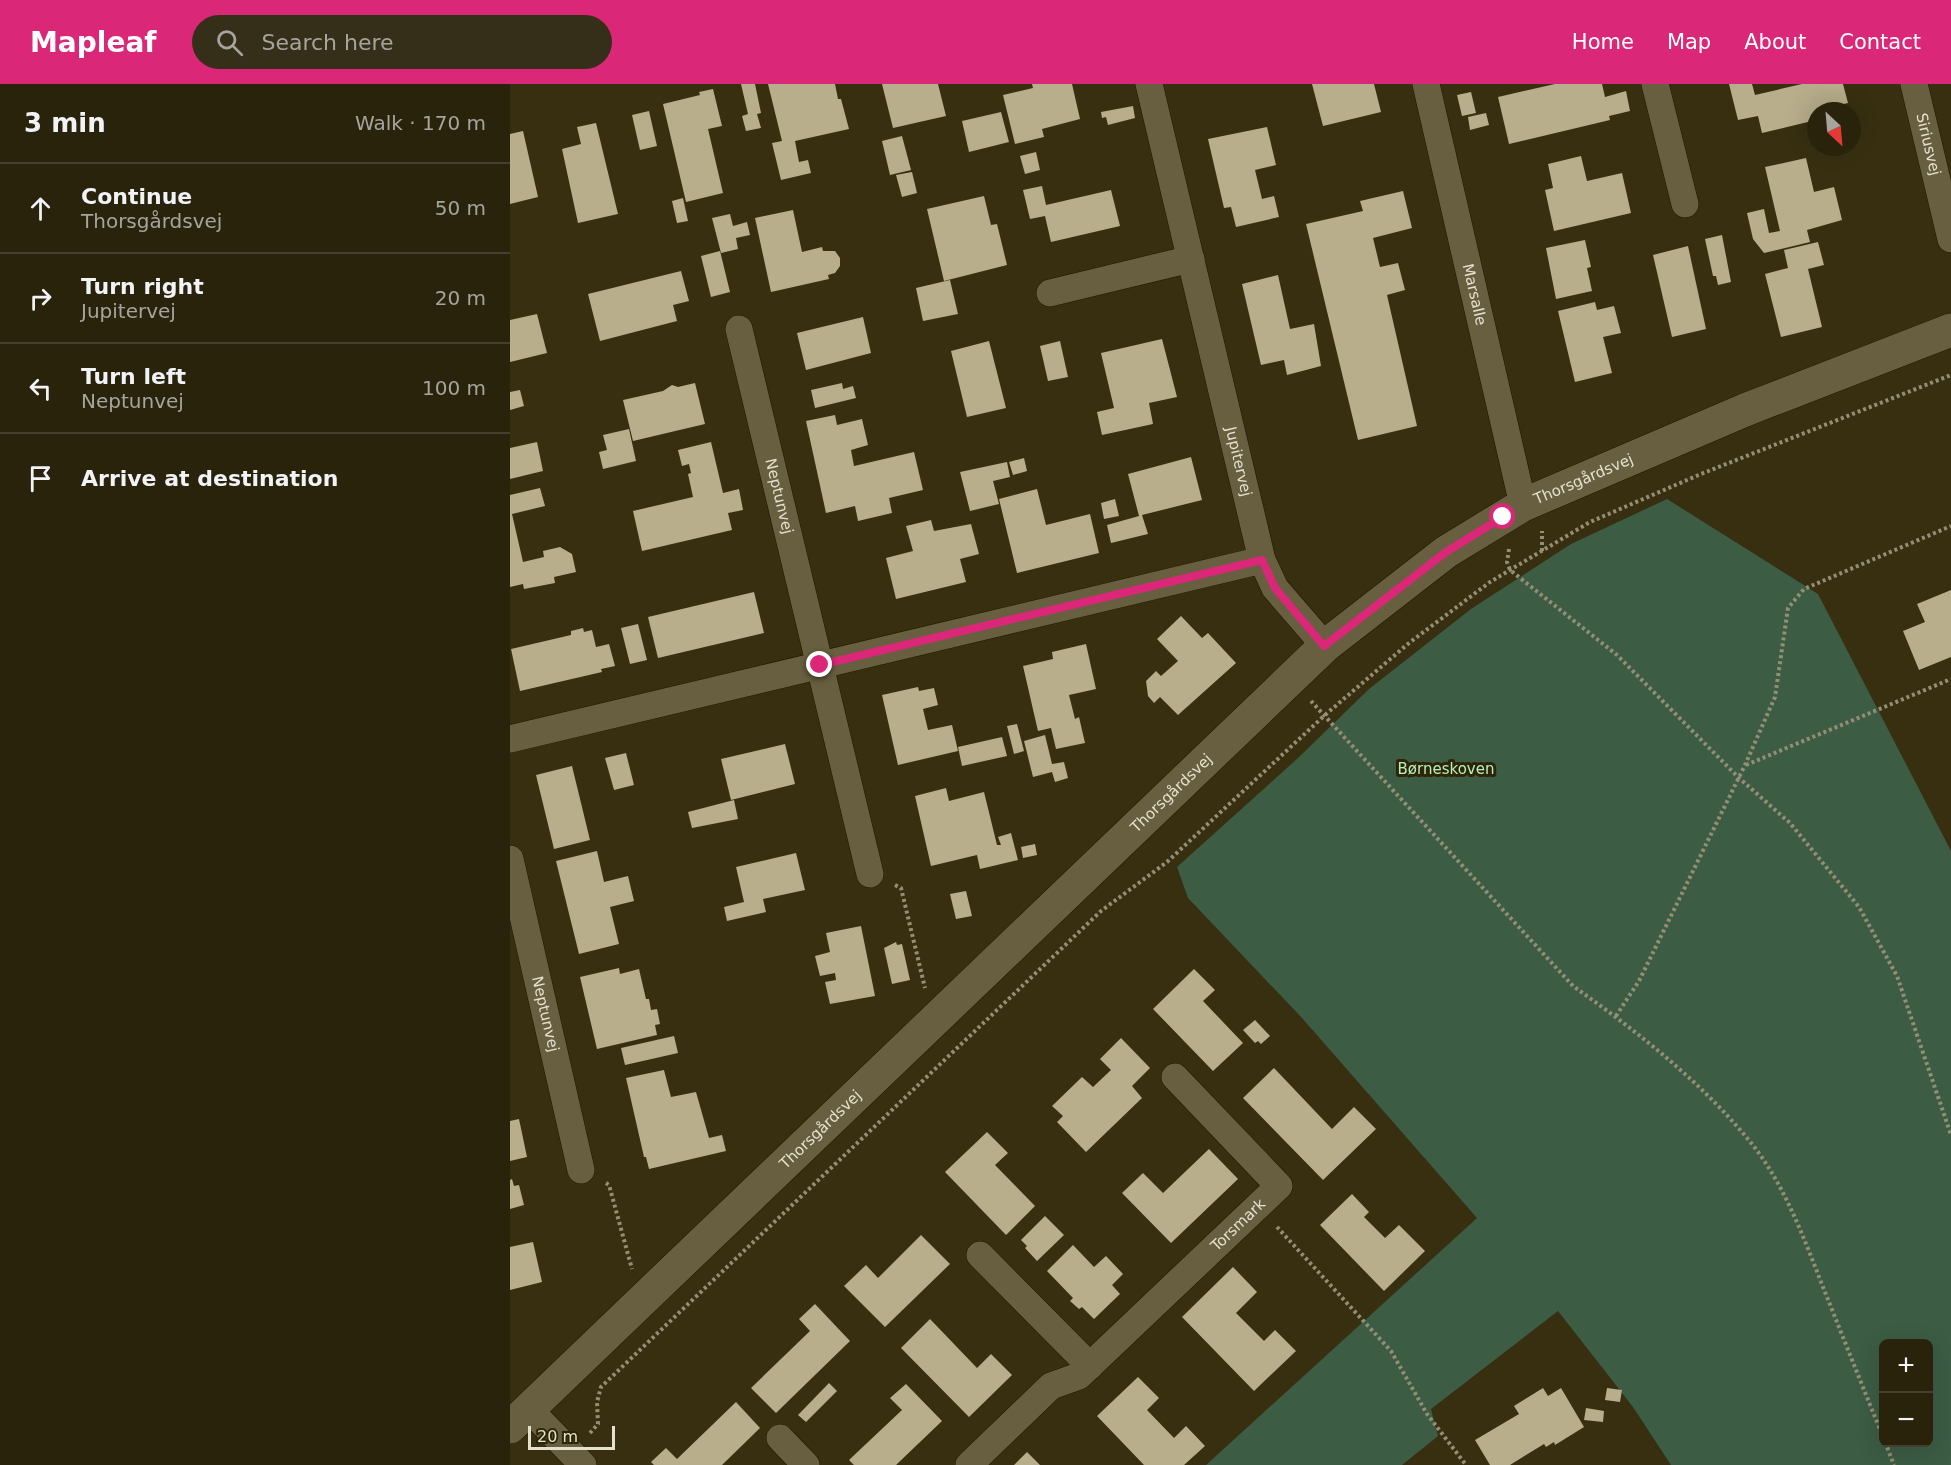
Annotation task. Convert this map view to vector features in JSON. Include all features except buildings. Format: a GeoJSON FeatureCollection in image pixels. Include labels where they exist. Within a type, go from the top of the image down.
{"type":"FeatureCollection","features":[{"type":"Feature","properties":{"kind":"street","name":"Jupitervej"},"geometry":{"type":"LineString","coordinates":[[1149,84],[1262,560],[1275,588],[1324,646]]}},
{"type":"Feature","properties":{"kind":"street","name":"Marsalle"},"geometry":{"type":"LineString","coordinates":[[1425,84],[1523,505]]}},
{"type":"Feature","properties":{"kind":"street"},"geometry":{"type":"LineString","coordinates":[[1655,84],[1685,204]]}},
{"type":"Feature","properties":{"kind":"street","name":"Siriusvej"},"geometry":{"type":"LineString","coordinates":[[1914,84],[1951,239]]}},
{"type":"Feature","properties":{"kind":"street"},"geometry":{"type":"LineString","coordinates":[[1050,293],[1191,260]]}},
{"type":"Feature","properties":{"kind":"street","name":"Neptunvej"},"geometry":{"type":"LineString","coordinates":[[739,329],[870,874]]}},
{"type":"Feature","properties":{"kind":"street","name":"Thorsgårdsvej"},"geometry":{"type":"LineString","coordinates":[[519,1418],[1292,680],[1324,646],[1446,552],[1523,505],[1745,411],[1951,330]]}},
{"type":"Feature","properties":{"kind":"street"},"geometry":{"type":"LineString","coordinates":[[510,739],[1262,560]]}},
{"type":"Feature","properties":{"kind":"street","name":"Neptunvej"},"geometry":{"type":"LineString","coordinates":[[510,859],[580,1170]]}},
{"type":"Feature","properties":{"kind":"street","name":"Torsmark"},"geometry":{"type":"LineString","coordinates":[[969,1465],[1051,1386],[1079,1376],[1279,1186],[1175,1077]]}},
{"type":"Feature","properties":{"kind":"street"},"geometry":{"type":"LineString","coordinates":[[980,1255],[1090,1366]]}},
{"type":"Feature","properties":{"kind":"street"},"geometry":{"type":"LineString","coordinates":[[519,1418],[577,1459]]}},
{"type":"Feature","properties":{"kind":"street"},"geometry":{"type":"LineString","coordinates":[[780,1438],[806,1465]]}},
{"type":"Feature","properties":{"kind":"path"},"geometry":{"type":"LineString","coordinates":[[577,1459],[598,1424],[597,1402],[601,1387],[1101,911],[1167,862],[1325,715],[1409,643],[1510,570],[1590,522],[1701,474],[1951,375]]}},
{"type":"Feature","properties":{"kind":"path"},"geometry":{"type":"LineString","coordinates":[[1616,1016],[1639,981],[1739,778],[1774,697],[1788,608],[1804,589],[1951,526]]}},
{"type":"Feature","properties":{"kind":"path"},"geometry":{"type":"LineString","coordinates":[[1510,570],[1617,655],[1739,778],[1790,823],[1859,907],[1897,976],[1951,1135]]}},
{"type":"Feature","properties":{"kind":"path"},"geometry":{"type":"LineString","coordinates":[[1745,765],[1951,679]]}},
{"type":"Feature","properties":{"kind":"path"},"geometry":{"type":"LineString","coordinates":[[1292,680],[1573,986],[1616,1016],[1699,1086],[1748,1139],[1776,1181],[1802,1233],[1879,1428]]}},
{"type":"Feature","properties":{"kind":"path"},"geometry":{"type":"LineString","coordinates":[[870,874],[901,888],[930,1008],[940,1017]]}},
{"type":"Feature","properties":{"kind":"path"},"geometry":{"type":"LineString","coordinates":[[580,1170],[609,1185],[629,1266],[635,1275],[654,1290]]}},
{"type":"Feature","properties":{"kind":"path"},"geometry":{"type":"LineString","coordinates":[[1258,1207],[1391,1351],[1427,1414],[1466,1465]]}},
{"type":"Feature","properties":{"kind":"path"},"geometry":{"type":"LineString","coordinates":[[1886,1447],[1894,1465]]}},
{"type":"Feature","properties":{"kind":"green space","name":"Børneskoven"},"geometry":{"type":"Polygon","coordinates":[[[1667,499],[1818,594],[1951,851],[1951,1465],[1671,1465],[1633,1407],[1558,1311],[1431,1409],[1438,1436],[1402,1465],[1206,1465],[1477,1218],[1302,1018],[1188,898],[1177,867],[1298,758],[1369,689],[1471,609],[1571,544],[1667,499]]]}},
{"type":"Feature","properties":{"kind":"route"},"geometry":{"type":"LineString","coordinates":[[820,665],[1262,560],[1275,588],[1324,646],[1446,552],[1503,517]]}}]}
